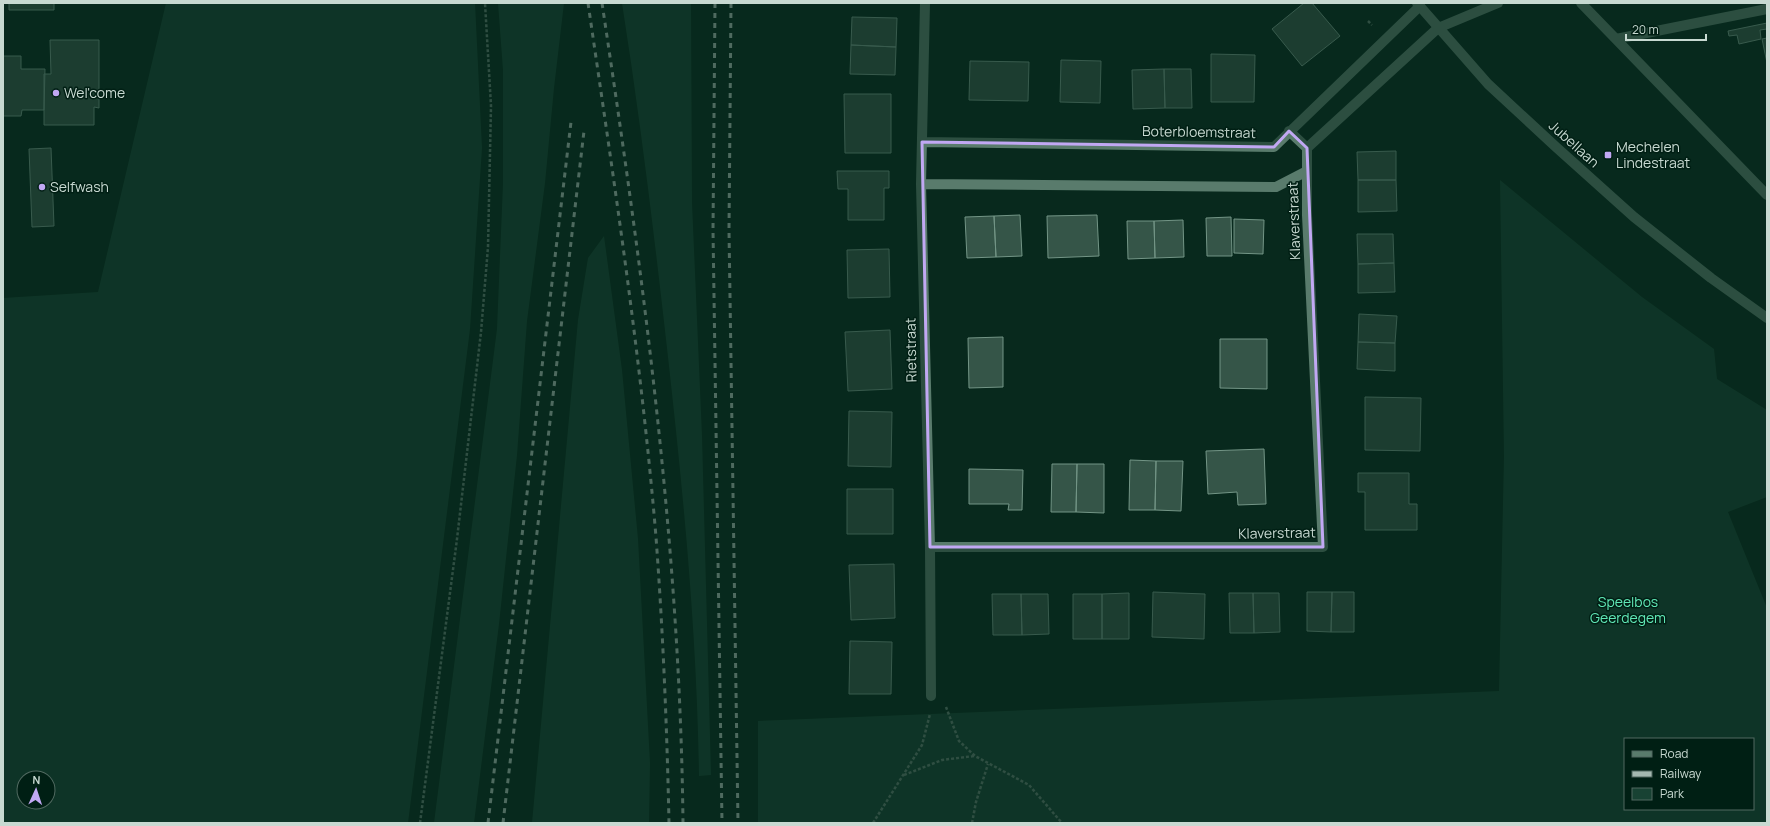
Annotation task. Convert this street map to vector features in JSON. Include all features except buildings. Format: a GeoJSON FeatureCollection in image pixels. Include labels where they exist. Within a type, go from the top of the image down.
{"type":"FeatureCollection","features":[{"type":"Feature","properties":{"kind":"street","name":"Rietstraat"},"geometry":{"type":"LineString","coordinates":[[925,3],[921,184],[930,547],[931,696]]}},
{"type":"Feature","properties":{"kind":"street"},"geometry":{"type":"LineString","coordinates":[[1290,131],[1306,148],[1438,28],[1498,3]]}},
{"type":"Feature","properties":{"kind":"street"},"geometry":{"type":"LineString","coordinates":[[1581,3],[1767,195]]}},
{"type":"Feature","properties":{"kind":"street","name":"Boterbloemstraat"},"geometry":{"type":"LineString","coordinates":[[922,142],[1274,147],[1418,4]]}},
{"type":"Feature","properties":{"kind":"street","name":"Jubellaan"},"geometry":{"type":"LineString","coordinates":[[1418,4],[1488,84],[1606,192],[1711,278],[1767,318]]}},
{"type":"Feature","properties":{"kind":"street"},"geometry":{"type":"LineString","coordinates":[[1616,39],[1767,8]]}},
{"type":"Feature","properties":{"kind":"street","name":"Klaverstraat"},"geometry":{"type":"LineString","coordinates":[[930,547],[1323,548],[1306,148]]}},
{"type":"Feature","properties":{"kind":"street"},"geometry":{"type":"LineString","coordinates":[[921,184],[1276,187],[1307,170]]}},
{"type":"Feature","properties":{"kind":"path"},"geometry":{"type":"LineString","coordinates":[[420,823],[457,539],[481,332],[488,247],[491,106],[485,3]]}},
{"type":"Feature","properties":{"kind":"path"},"geometry":{"type":"LineString","coordinates":[[873,823],[922,745],[929,716],[931,696],[945,706],[959,741],[975,756],[1029,785],[1062,823]]}},
{"type":"Feature","properties":{"kind":"path"},"geometry":{"type":"LineString","coordinates":[[904,775],[942,760],[975,756]]}},
{"type":"Feature","properties":{"kind":"path"},"geometry":{"type":"LineString","coordinates":[[972,823],[976,802],[988,764]]}},
{"type":"Feature","properties":{"kind":"highlighted area"},"geometry":{"type":"Polygon","coordinates":[[[1289,131],[1307,148],[1323,547],[930,547],[922,142],[1274,147],[1289,131]]]}},
{"type":"Feature","properties":{"kind":"green space"},"geometry":{"type":"Polygon","coordinates":[[[166,3],[475,3],[482,148],[470,329],[408,823],[3,823],[3,298],[98,292],[166,3]]]}},
{"type":"Feature","properties":{"kind":"green space"},"geometry":{"type":"Polygon","coordinates":[[[498,3],[564,3],[545,183],[527,321],[517,455],[499,624],[474,823],[434,823],[497,329],[503,184],[503,70],[498,3]]]}},
{"type":"Feature","properties":{"kind":"green space"},"geometry":{"type":"Polygon","coordinates":[[[622,3],[691,3],[692,203],[702,436],[711,775],[699,776],[698,722],[692,615],[678,455],[652,218],[622,3]]]}},
{"type":"Feature","properties":{"kind":"green space","name":"Speelbos Geerdegem"},"geometry":{"type":"Polygon","coordinates":[[[1500,180],[1642,297],[1714,349],[1717,379],[1767,410],[1767,497],[1728,512],[1767,608],[1767,823],[758,823],[758,721],[1499,691],[1504,456],[1500,180]]]}},
{"type":"Feature","properties":{"kind":"green space"},"geometry":{"type":"Polygon","coordinates":[[[604,236],[622,370],[638,539],[650,763],[649,823],[532,823],[578,320],[588,258],[604,236]]]}},
{"type":"Feature","properties":{"kind":"railway"},"geometry":{"type":"LineString","coordinates":[[588,3],[635,336],[650,470],[663,644],[669,823]]}},
{"type":"Feature","properties":{"kind":"railway"},"geometry":{"type":"LineString","coordinates":[[602,3],[632,207],[657,412],[675,616],[683,823]]}},
{"type":"Feature","properties":{"kind":"railway"},"geometry":{"type":"LineString","coordinates":[[715,3],[713,230],[722,823]]}},
{"type":"Feature","properties":{"kind":"railway"},"geometry":{"type":"LineString","coordinates":[[731,3],[729,230],[738,823]]}},
{"type":"Feature","properties":{"kind":"railway"},"geometry":{"type":"LineString","coordinates":[[488,823],[571,122]]}},
{"type":"Feature","properties":{"kind":"railway"},"geometry":{"type":"LineString","coordinates":[[503,823],[584,131]]}},
{"type":"Feature","properties":{"kind":"place","name":"Wel'come"},"geometry":{"type":"Point","coordinates":[56,93]}},
{"type":"Feature","properties":{"kind":"place","name":"Mechelen Lindestraat"},"geometry":{"type":"Point","coordinates":[1608,155]}},
{"type":"Feature","properties":{"kind":"place","name":"Selfwash"},"geometry":{"type":"Point","coordinates":[42,187]}}]}
